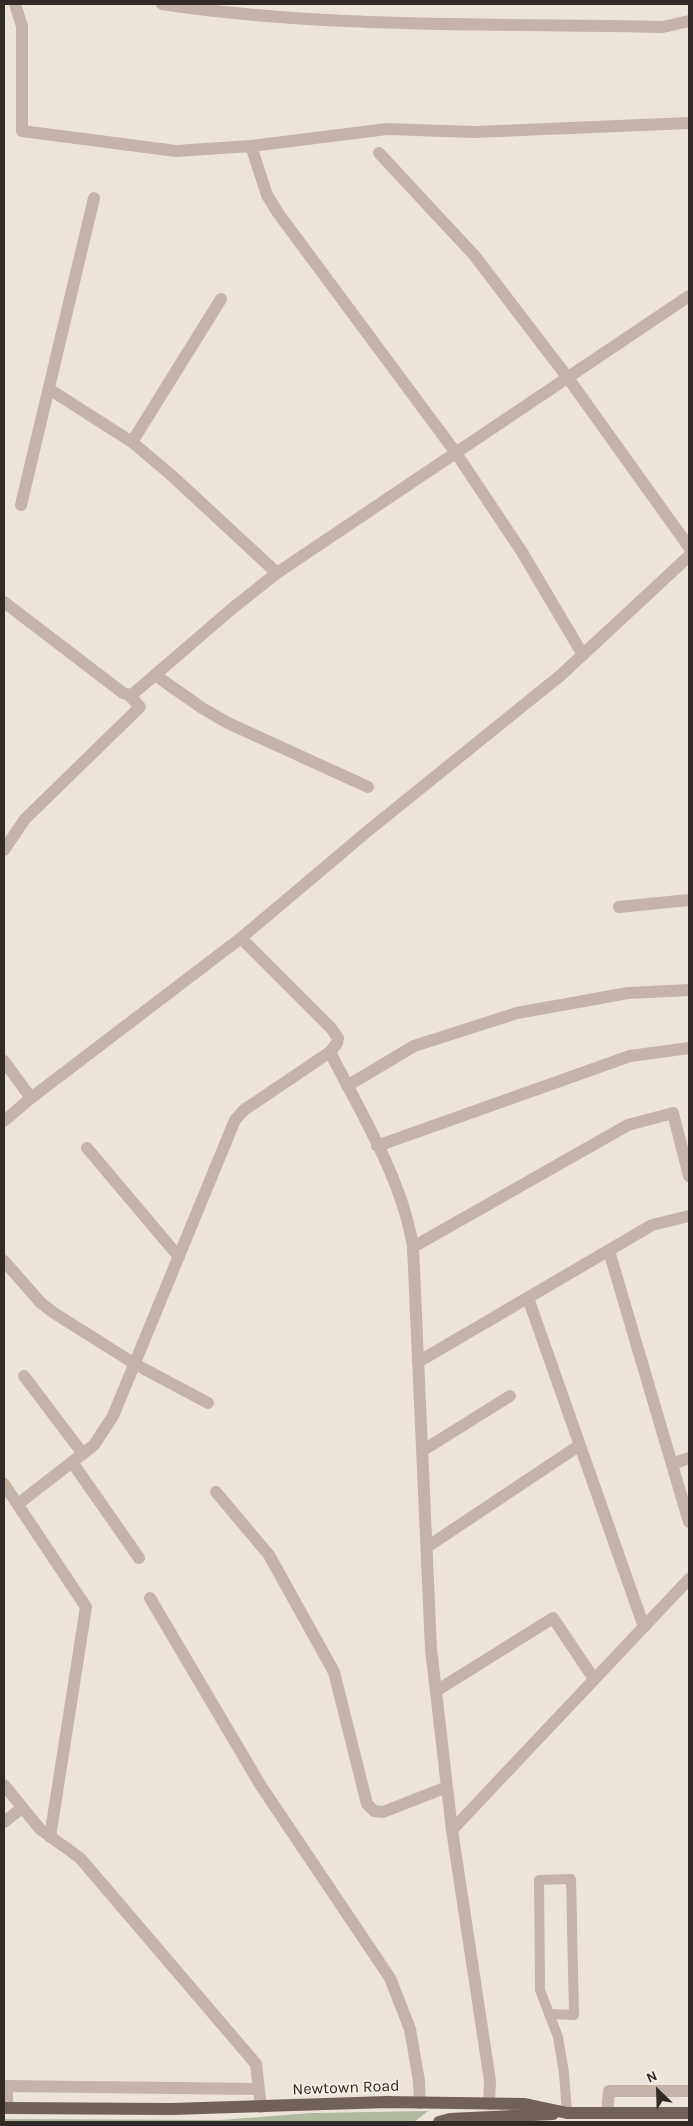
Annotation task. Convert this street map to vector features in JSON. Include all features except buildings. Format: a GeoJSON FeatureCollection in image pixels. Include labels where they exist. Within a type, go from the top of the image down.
{"type":"FeatureCollection","features":[{"type":"Feature","properties":{"kind":"main road","name":"Newtown Road"},"geometry":{"type":"LineString","coordinates":[[6,2108],[172,2109],[387,2102],[525,2104],[567,2113],[689,2113]]}},
{"type":"Feature","properties":{"kind":"main road"},"geometry":{"type":"LineString","coordinates":[[439,2122],[450,2119],[523,2117],[567,2113]]}},
{"type":"Feature","properties":{"kind":"street"},"geometry":{"type":"LineString","coordinates":[[16,4],[22,26],[22,131],[176,151],[251,146],[387,129],[474,132],[689,123]]}},
{"type":"Feature","properties":{"kind":"street"},"geometry":{"type":"LineString","coordinates":[[162,4],[214,12],[292,18],[448,25],[663,27],[689,21]]}},
{"type":"Feature","properties":{"kind":"street"},"geometry":{"type":"LineString","coordinates":[[251,146],[267,195],[278,213],[456,453],[522,552],[583,655]]}},
{"type":"Feature","properties":{"kind":"street"},"geometry":{"type":"LineString","coordinates":[[379,154],[474,255],[568,378],[689,547]]}},
{"type":"Feature","properties":{"kind":"street"},"geometry":{"type":"LineString","coordinates":[[21,505],[94,198]]}},
{"type":"Feature","properties":{"kind":"street"},"geometry":{"type":"LineString","coordinates":[[129,695],[134,693],[234,607],[277,573],[689,296]]}},
{"type":"Feature","properties":{"kind":"street"},"geometry":{"type":"LineString","coordinates":[[132,442],[221,299]]}},
{"type":"Feature","properties":{"kind":"street"},"geometry":{"type":"LineString","coordinates":[[49,389],[132,442],[170,474],[277,573]]}},
{"type":"Feature","properties":{"kind":"street"},"geometry":{"type":"LineString","coordinates":[[4,1121],[31,1098],[241,938],[369,830],[561,675],[689,556]]}},
{"type":"Feature","properties":{"kind":"street"},"geometry":{"type":"LineString","coordinates":[[4,602],[123,693],[129,695],[140,707],[24,819],[6,840]]}},
{"type":"Feature","properties":{"kind":"street"},"geometry":{"type":"LineString","coordinates":[[155,675],[228,724],[368,786]]}},
{"type":"Feature","properties":{"kind":"street"},"geometry":{"type":"LineString","coordinates":[[619,907],[689,900]]}},
{"type":"Feature","properties":{"kind":"street"},"geometry":{"type":"LineString","coordinates":[[18,1504],[94,1445],[113,1416],[235,1120],[244,1110],[330,1052],[337,1043],[338,1038],[335,1033],[241,938]]}},
{"type":"Feature","properties":{"kind":"street"},"geometry":{"type":"LineString","coordinates":[[347,1086],[414,1046],[517,1013],[628,994],[689,990]]}},
{"type":"Feature","properties":{"kind":"street"},"geometry":{"type":"LineString","coordinates":[[377,1146],[630,1056],[689,1048]]}},
{"type":"Feature","properties":{"kind":"street"},"geometry":{"type":"LineString","coordinates":[[330,1052],[377,1146],[409,1220],[413,1247],[431,1649],[452,1830],[490,2081],[489,2104]]}},
{"type":"Feature","properties":{"kind":"street"},"geometry":{"type":"LineString","coordinates":[[4,1061],[31,1098]]}},
{"type":"Feature","properties":{"kind":"street"},"geometry":{"type":"LineString","coordinates":[[413,1247],[628,1125],[673,1113],[689,1176]]}},
{"type":"Feature","properties":{"kind":"street"},"geometry":{"type":"LineString","coordinates":[[87,1148],[179,1257]]}},
{"type":"Feature","properties":{"kind":"street"},"geometry":{"type":"LineString","coordinates":[[418,1362],[652,1226],[689,1216]]}},
{"type":"Feature","properties":{"kind":"street"},"geometry":{"type":"LineString","coordinates":[[609,1250],[689,1522]]}},
{"type":"Feature","properties":{"kind":"street"},"geometry":{"type":"LineString","coordinates":[[4,1261],[41,1303],[136,1364],[208,1404]]}},
{"type":"Feature","properties":{"kind":"street"},"geometry":{"type":"LineString","coordinates":[[528,1298],[644,1627]]}},
{"type":"Feature","properties":{"kind":"street"},"geometry":{"type":"LineString","coordinates":[[24,1376],[83,1454]]}},
{"type":"Feature","properties":{"kind":"street"},"geometry":{"type":"LineString","coordinates":[[422,1451],[510,1396]]}},
{"type":"Feature","properties":{"kind":"street"},"geometry":{"type":"LineString","coordinates":[[427,1547],[580,1445]]}},
{"type":"Feature","properties":{"kind":"street"},"geometry":{"type":"LineString","coordinates":[[672,1464],[689,1458]]}},
{"type":"Feature","properties":{"kind":"street"},"geometry":{"type":"LineString","coordinates":[[72,1462],[139,1558]]}},
{"type":"Feature","properties":{"kind":"street"},"geometry":{"type":"LineString","coordinates":[[4,1484],[86,1607],[50,1837]]}},
{"type":"Feature","properties":{"kind":"street"},"geometry":{"type":"LineString","coordinates":[[216,1492],[269,1555],[334,1672],[367,1804],[374,1811],[383,1812],[447,1787]]}},
{"type":"Feature","properties":{"kind":"street"},"geometry":{"type":"LineString","coordinates":[[452,1830],[689,1579]]}},
{"type":"Feature","properties":{"kind":"street"},"geometry":{"type":"LineString","coordinates":[[150,1598],[261,1786],[390,1978],[410,2029],[419,2081],[420,2103]]}},
{"type":"Feature","properties":{"kind":"street"},"geometry":{"type":"LineString","coordinates":[[436,1691],[553,1618],[594,1679]]}},
{"type":"Feature","properties":{"kind":"street"},"geometry":{"type":"LineString","coordinates":[[4,1786],[40,1829],[80,1858],[256,2064],[261,2107]]}},
{"type":"Feature","properties":{"kind":"street"},"geometry":{"type":"LineString","coordinates":[[4,1822],[22,1808]]}},
{"type":"Feature","properties":{"kind":"street"},"geometry":{"type":"LineString","coordinates":[[6,2108],[6,2086],[259,2088]]}},
{"type":"Feature","properties":{"kind":"street"},"geometry":{"type":"LineString","coordinates":[[607,2113],[609,2091],[689,2091]]}},
{"type":"Feature","properties":{"kind":"lane"},"geometry":{"type":"LineString","coordinates":[[549,2014],[574,2015],[571,1879],[539,1880],[540,1990],[549,2014],[558,2037],[564,2073],[567,2113]]}},
{"type":"Feature","properties":{"kind":"green space"},"geometry":{"type":"Polygon","coordinates":[[[428,2111],[414,2122],[4,2122],[4,2119],[220,2120],[312,2113],[428,2111]]]}}]}
